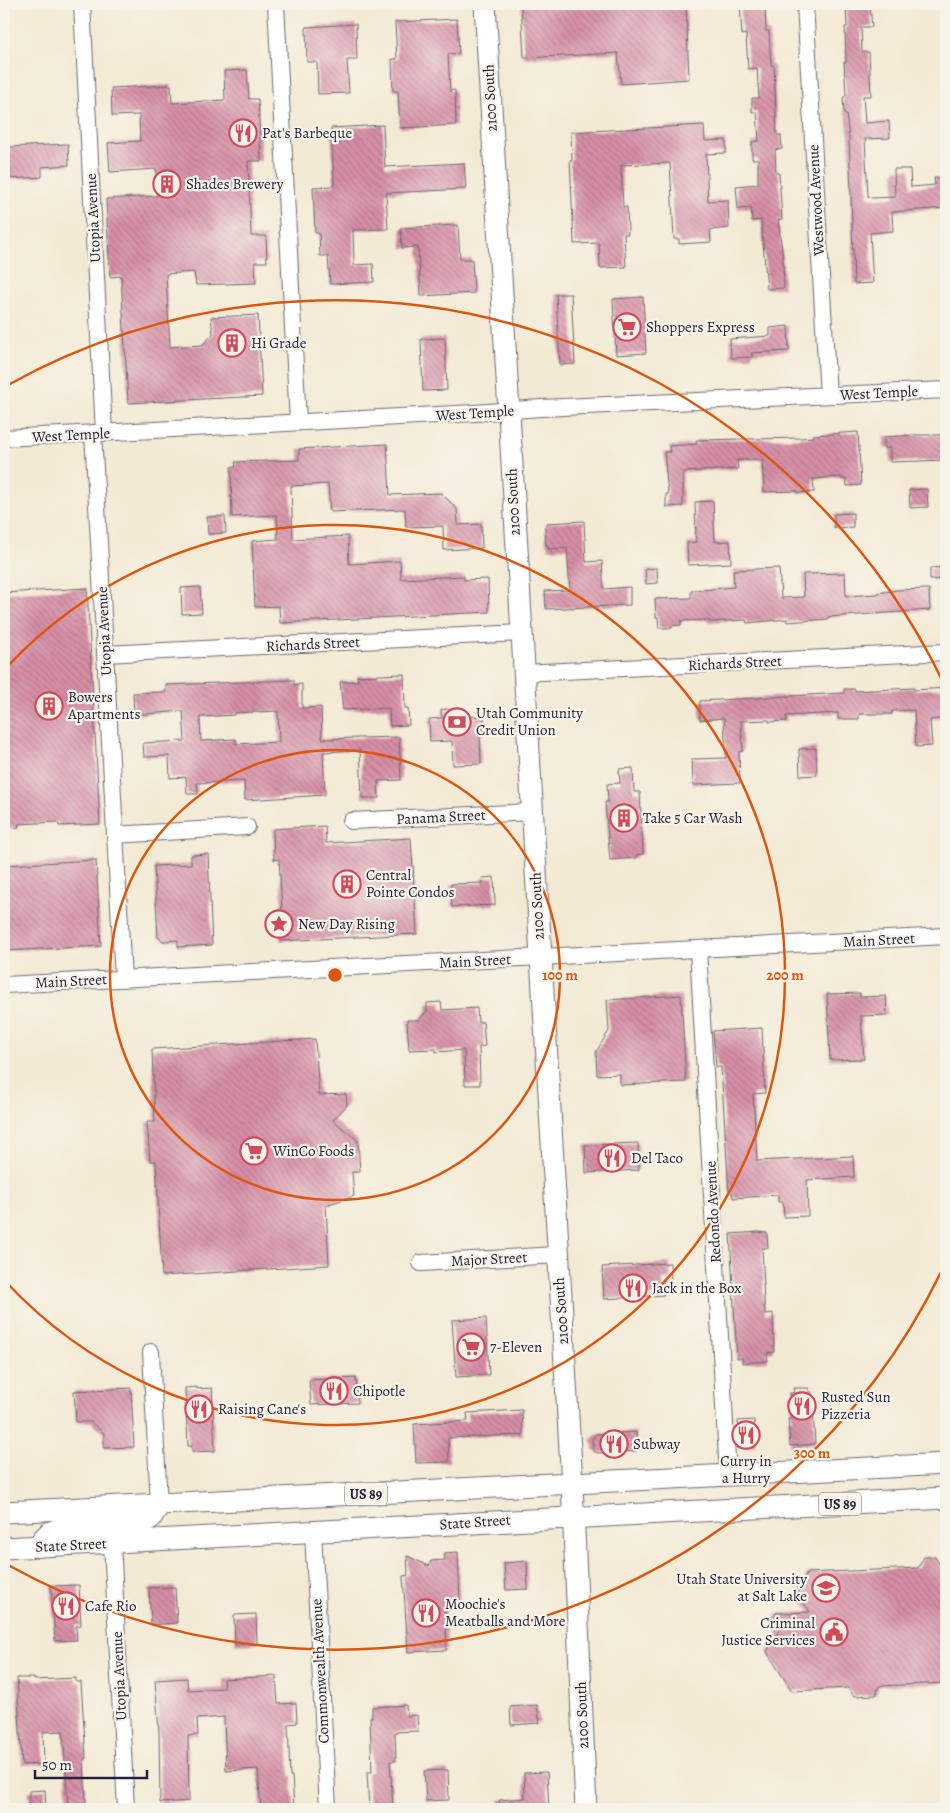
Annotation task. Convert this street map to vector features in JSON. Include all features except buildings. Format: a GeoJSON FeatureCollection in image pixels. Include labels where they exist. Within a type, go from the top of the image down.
{"type":"FeatureCollection","features":[{"type":"Feature","properties":{"kind":"main road","name":"2100 South"},"geometry":{"type":"LineString","coordinates":[[485,4],[557,1255],[572,1484],[586,1809]]}},
{"type":"Feature","properties":{"kind":"main road","name":"US 89"},"geometry":{"type":"LineString","coordinates":[[4,1512],[946,1464]]}},
{"type":"Feature","properties":{"kind":"main road","name":"State Street"},"geometry":{"type":"LineString","coordinates":[[4,1548],[946,1498]]}},
{"type":"Feature","properties":{"kind":"main road"},"geometry":{"type":"LineString","coordinates":[[40,1546],[43,1539],[50,1532],[67,1527],[146,1521],[151,1518],[159,1505]]}},
{"type":"Feature","properties":{"kind":"street","name":"Utopia Avenue"},"geometry":{"type":"LineString","coordinates":[[82,4],[99,433],[105,654],[123,979]]}},
{"type":"Feature","properties":{"kind":"street"},"geometry":{"type":"LineString","coordinates":[[276,4],[298,422]]}},
{"type":"Feature","properties":{"kind":"street","name":"Westwood Avenue"},"geometry":{"type":"LineString","coordinates":[[805,4],[828,395]]}},
{"type":"Feature","properties":{"kind":"street","name":"West Temple"},"geometry":{"type":"LineString","coordinates":[[4,438],[684,401],[946,390]]}},
{"type":"Feature","properties":{"kind":"street","name":"Richards Street"},"geometry":{"type":"LineString","coordinates":[[105,654],[521,634]]}},
{"type":"Feature","properties":{"kind":"street","name":"Richards Street"},"geometry":{"type":"LineString","coordinates":[[523,672],[946,652]]}},
{"type":"Feature","properties":{"kind":"street","name":"Panama Street"},"geometry":{"type":"LineString","coordinates":[[351,821],[532,812]]}},
{"type":"Feature","properties":{"kind":"street"},"geometry":{"type":"LineString","coordinates":[[115,835],[247,827]]}},
{"type":"Feature","properties":{"kind":"street","name":"Main Street"},"geometry":{"type":"LineString","coordinates":[[4,985],[946,936]]}},
{"type":"Feature","properties":{"kind":"street","name":"Redondo Avenue"},"geometry":{"type":"LineString","coordinates":[[698,949],[728,1476]]}},
{"type":"Feature","properties":{"kind":"street","name":"Major Street"},"geometry":{"type":"LineString","coordinates":[[422,1263],[557,1255]]}},
{"type":"Feature","properties":{"kind":"street"},"geometry":{"type":"LineString","coordinates":[[151,1352],[159,1505]]}},
{"type":"Feature","properties":{"kind":"street","name":"Commonwealth Avenue"},"geometry":{"type":"LineString","coordinates":[[313,1532],[328,1809]]}},
{"type":"Feature","properties":{"kind":"street","name":"Utopia Avenue"},"geometry":{"type":"LineString","coordinates":[[112,1542],[126,1809]]}},
{"type":"Feature","properties":{"kind":"place","name":"Pat's Barbeque"},"geometry":{"type":"Point","coordinates":[243,133]}},
{"type":"Feature","properties":{"kind":"place","name":"Shades Brewery"},"geometry":{"type":"Point","coordinates":[167,184]}},
{"type":"Feature","properties":{"kind":"place","name":"Shoppers Express"},"geometry":{"type":"Point","coordinates":[627,327]}},
{"type":"Feature","properties":{"kind":"place","name":"Hi Grade"},"geometry":{"type":"Point","coordinates":[232,343]}},
{"type":"Feature","properties":{"kind":"place","name":"Bowers Apartments"},"geometry":{"type":"Point","coordinates":[49,706]}},
{"type":"Feature","properties":{"kind":"place","name":"Utah Community Credit Union"},"geometry":{"type":"Point","coordinates":[457,722]}},
{"type":"Feature","properties":{"kind":"place","name":"Take 5 Car Wash"},"geometry":{"type":"Point","coordinates":[624,818]}},
{"type":"Feature","properties":{"kind":"place","name":"Central Pointe Condos"},"geometry":{"type":"Point","coordinates":[347,884]}},
{"type":"Feature","properties":{"kind":"place","name":"New Day Rising"},"geometry":{"type":"Point","coordinates":[279,924]}},
{"type":"Feature","properties":{"kind":"place","name":"WinCo Foods"},"geometry":{"type":"Point","coordinates":[254,1151]}},
{"type":"Feature","properties":{"kind":"place","name":"Del Taco"},"geometry":{"type":"Point","coordinates":[612,1158]}},
{"type":"Feature","properties":{"kind":"place","name":"Jack in the Box"},"geometry":{"type":"Point","coordinates":[633,1288]}},
{"type":"Feature","properties":{"kind":"place","name":"7-Eleven"},"geometry":{"type":"Point","coordinates":[471,1347]}},
{"type":"Feature","properties":{"kind":"place","name":"Chipotle"},"geometry":{"type":"Point","coordinates":[334,1391]}},
{"type":"Feature","properties":{"kind":"place","name":"Rusted Sun Pizzeria"},"geometry":{"type":"Point","coordinates":[802,1406]}},
{"type":"Feature","properties":{"kind":"place","name":"Raising Cane's"},"geometry":{"type":"Point","coordinates":[199,1409]}},
{"type":"Feature","properties":{"kind":"place","name":"Curry in a Hurry"},"geometry":{"type":"Point","coordinates":[746,1435]}},
{"type":"Feature","properties":{"kind":"place","name":"Subway"},"geometry":{"type":"Point","coordinates":[614,1444]}},
{"type":"Feature","properties":{"kind":"place","name":"Utah State University at Salt Lake"},"geometry":{"type":"Point","coordinates":[826,1588]}},
{"type":"Feature","properties":{"kind":"place","name":"Cafe Rio"},"geometry":{"type":"Point","coordinates":[66,1606]}},
{"type":"Feature","properties":{"kind":"place","name":"Moochie's Meatballs and More"},"geometry":{"type":"Point","coordinates":[426,1613]}},
{"type":"Feature","properties":{"kind":"place","name":"Criminal Justice Services"},"geometry":{"type":"Point","coordinates":[834,1632]}}]}
